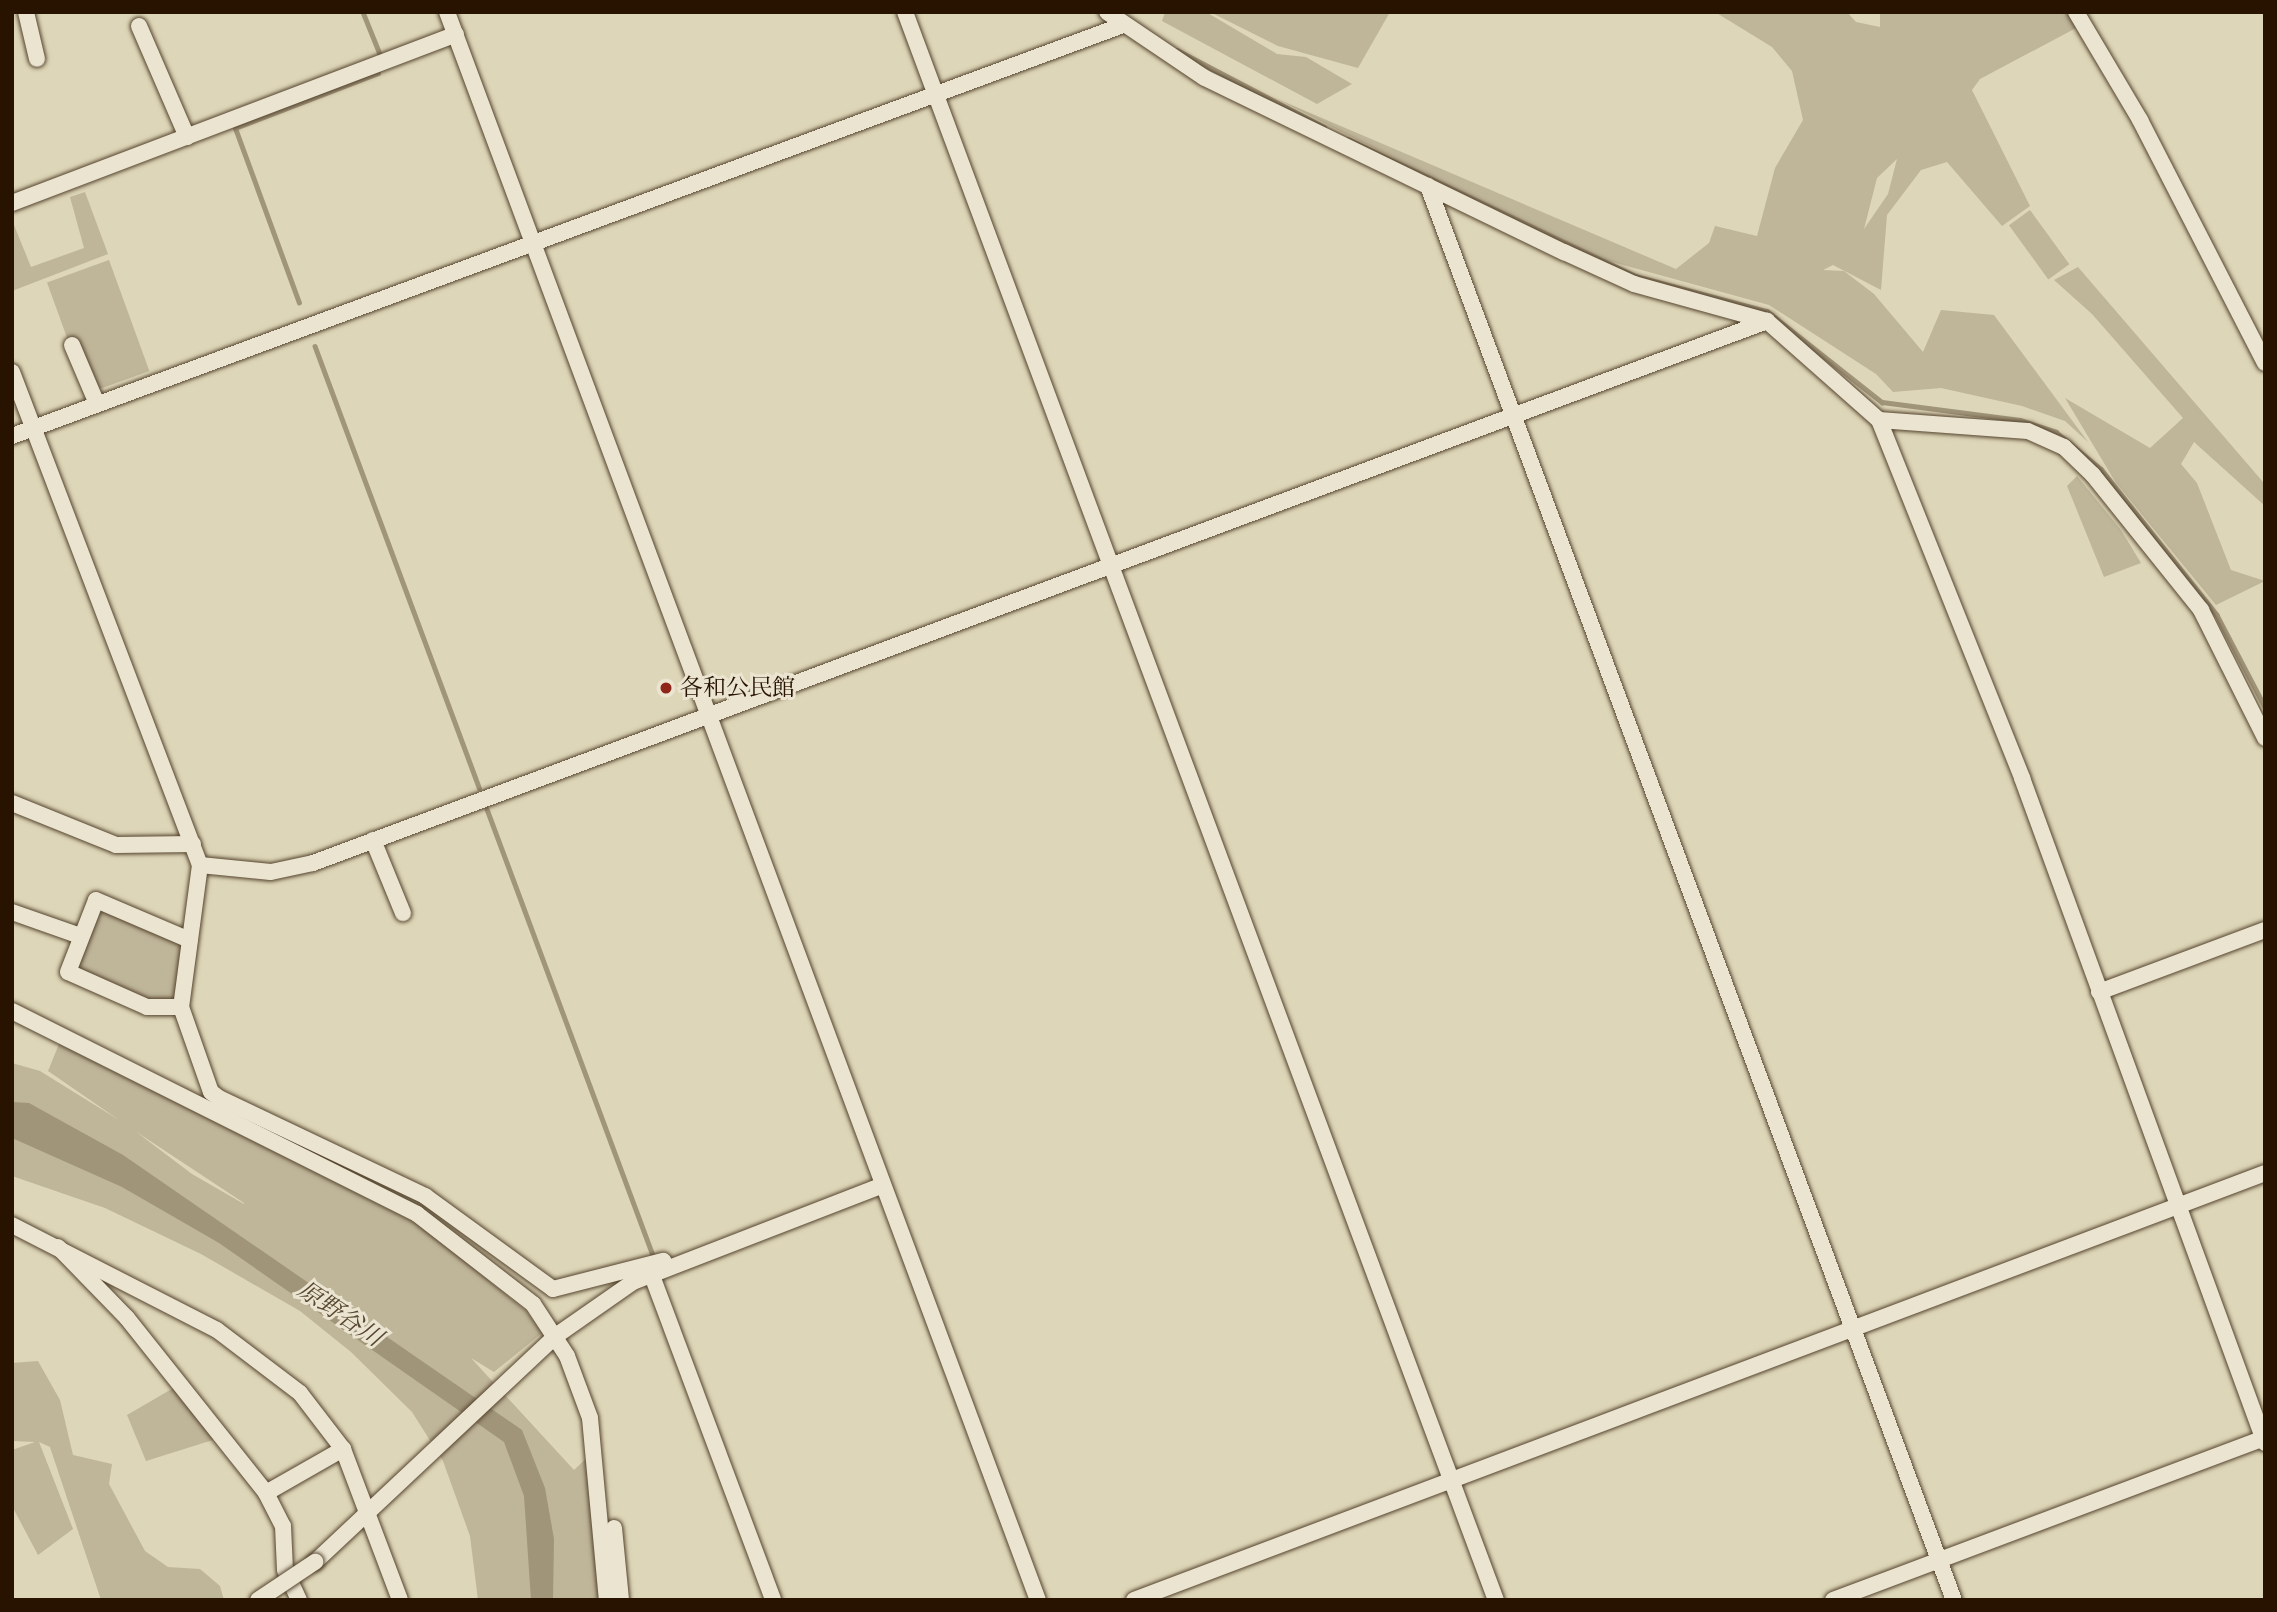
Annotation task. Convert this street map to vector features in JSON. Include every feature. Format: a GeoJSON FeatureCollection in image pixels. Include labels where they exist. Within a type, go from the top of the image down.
{"type":"FeatureCollection","features":[{"type":"Feature","properties":{"kind":"street"},"geometry":{"type":"LineString","coordinates":[[26,12],[37,59]]}},
{"type":"Feature","properties":{"kind":"street"},"geometry":{"type":"LineString","coordinates":[[447,12],[1038,1600]]}},
{"type":"Feature","properties":{"kind":"street"},"geometry":{"type":"LineString","coordinates":[[905,12],[1113,564],[1496,1600]]}},
{"type":"Feature","properties":{"kind":"street"},"geometry":{"type":"LineString","coordinates":[[1107,12],[1205,78],[1634,284],[1767,321],[1879,419],[2099,992],[2264,1441],[1833,1600]]}},
{"type":"Feature","properties":{"kind":"street"},"geometry":{"type":"LineString","coordinates":[[2076,12],[2140,121],[2265,363]]}},
{"type":"Feature","properties":{"kind":"street"},"geometry":{"type":"LineString","coordinates":[[12,436],[1123,24]]}},
{"type":"Feature","properties":{"kind":"street"},"geometry":{"type":"LineString","coordinates":[[139,26],[187,137]]}},
{"type":"Feature","properties":{"kind":"street"},"geometry":{"type":"LineString","coordinates":[[12,203],[456,34]]}},
{"type":"Feature","properties":{"kind":"street"},"geometry":{"type":"LineString","coordinates":[[1429,186],[1954,1600]]}},
{"type":"Feature","properties":{"kind":"street"},"geometry":{"type":"LineString","coordinates":[[200,865],[291,870],[1512,413],[1767,321]]}},
{"type":"Feature","properties":{"kind":"street"},"geometry":{"type":"LineString","coordinates":[[72,345],[97,404]]}},
{"type":"Feature","properties":{"kind":"street"},"geometry":{"type":"LineString","coordinates":[[12,372],[200,865],[181,1007],[211,1092],[364,1189]]}},
{"type":"Feature","properties":{"kind":"street"},"geometry":{"type":"LineString","coordinates":[[1879,419],[2028,431],[2064,447],[2094,475],[2201,610],[2265,738]]}},
{"type":"Feature","properties":{"kind":"street"},"geometry":{"type":"LineString","coordinates":[[12,803],[116,845],[193,844]]}},
{"type":"Feature","properties":{"kind":"street"},"geometry":{"type":"LineString","coordinates":[[373,840],[403,913]]}},
{"type":"Feature","properties":{"kind":"street"},"geometry":{"type":"LineString","coordinates":[[181,1007],[147,1007],[68,972],[96,900],[190,940]]}},
{"type":"Feature","properties":{"kind":"street"},"geometry":{"type":"LineString","coordinates":[[12,912],[80,936]]}},
{"type":"Feature","properties":{"kind":"street"},"geometry":{"type":"LineString","coordinates":[[2099,992],[2265,930]]}},
{"type":"Feature","properties":{"kind":"street"},"geometry":{"type":"LineString","coordinates":[[12,1011],[417,1214],[481,1260],[533,1304],[554,1338],[590,1418],[599,1472],[607,1600]]}},
{"type":"Feature","properties":{"kind":"street"},"geometry":{"type":"LineString","coordinates":[[221,1099],[425,1196],[553,1289],[635,1266],[676,1263]]}},
{"type":"Feature","properties":{"kind":"street"},"geometry":{"type":"LineString","coordinates":[[1134,1600],[2265,1173]]}},
{"type":"Feature","properties":{"kind":"street"},"geometry":{"type":"LineString","coordinates":[[258,1600],[315,1562],[554,1338],[651,1273],[883,1185]]}},
{"type":"Feature","properties":{"kind":"street"},"geometry":{"type":"LineString","coordinates":[[12,1225],[217,1329],[300,1394],[343,1449],[369,1511],[400,1600]]}},
{"type":"Feature","properties":{"kind":"street"},"geometry":{"type":"LineString","coordinates":[[58,1247],[127,1318],[266,1493],[283,1526],[285,1570],[299,1600]]}},
{"type":"Feature","properties":{"kind":"street"},"geometry":{"type":"LineString","coordinates":[[651,1273],[772,1600]]}},
{"type":"Feature","properties":{"kind":"street"},"geometry":{"type":"LineString","coordinates":[[266,1493],[343,1449]]}},
{"type":"Feature","properties":{"kind":"street"},"geometry":{"type":"LineString","coordinates":[[599,1472],[613,1516],[621,1600]]}},
{"type":"Feature","properties":{"kind":"shaded area"},"geometry":{"type":"Polygon","coordinates":[[[1165,12],[1206,12],[1277,54],[1306,57],[1352,84],[1317,104],[1162,21],[1165,12]]]}},
{"type":"Feature","properties":{"kind":"shaded area"},"geometry":{"type":"Polygon","coordinates":[[[1210,12],[1390,12],[1358,68],[1278,46],[1210,12]]]}},
{"type":"Feature","properties":{"kind":"shaded area"},"geometry":{"type":"Polygon","coordinates":[[[1715,12],[1847,12],[1856,22],[1880,27],[1880,12],[2069,12],[2078,27],[1980,79],[1972,90],[2030,206],[2002,226],[1947,162],[1921,170],[1887,215],[1881,290],[1833,265],[1823,270],[1844,271],[1874,294],[1923,352],[1941,310],[1994,315],[2088,442],[2065,421],[2022,406],[1941,388],[1893,392],[1876,374],[1769,305],[1583,254],[1275,98],[1676,269],[1709,243],[1715,226],[1757,236],[1775,168],[1803,120],[1792,71],[1772,47],[1715,12]],[[1897,159],[1877,178],[1864,229],[1888,194],[1897,159]]]}},
{"type":"Feature","properties":{"kind":"shaded area"},"geometry":{"type":"Polygon","coordinates":[[[85,192],[108,254],[12,291],[12,220],[31,267],[84,248],[70,197],[85,192]]]}},
{"type":"Feature","properties":{"kind":"shaded area"},"geometry":{"type":"Polygon","coordinates":[[[2030,210],[2069,264],[2048,279],[2009,225],[2030,210]]]}},
{"type":"Feature","properties":{"kind":"shaded area"},"geometry":{"type":"Polygon","coordinates":[[[109,260],[149,371],[87,393],[47,283],[109,260]]]}},
{"type":"Feature","properties":{"kind":"shaded area"},"geometry":{"type":"Polygon","coordinates":[[[2078,267],[2263,482],[2265,506],[2194,442],[2181,464],[2197,483],[2231,570],[2265,581],[2216,605],[2116,483],[2065,398],[2150,448],[2183,418],[2092,314],[2054,280],[2078,267]]]}},
{"type":"Feature","properties":{"kind":"shaded area"},"geometry":{"type":"Polygon","coordinates":[[[2077,476],[2121,530],[2141,563],[2104,577],[2067,486],[2077,476]]]}},
{"type":"Feature","properties":{"kind":"shaded area"},"geometry":{"type":"Polygon","coordinates":[[[97,904],[186,943],[178,1004],[163,1007],[72,970],[97,904]]]}},
{"type":"Feature","properties":{"kind":"shaded area"},"geometry":{"type":"Polygon","coordinates":[[[59,1044],[420,1225],[526,1311],[542,1333],[494,1372],[471,1358],[574,1470],[591,1454],[606,1600],[478,1600],[470,1536],[443,1461],[412,1412],[351,1352],[300,1311],[201,1254],[105,1208],[12,1176],[12,1063],[40,1071],[119,1120],[48,1071],[59,1044]],[[135,1131],[192,1174],[244,1203],[135,1131]]]}},
{"type":"Feature","properties":{"kind":"shaded area"},"geometry":{"type":"Polygon","coordinates":[[[38,1361],[60,1400],[73,1455],[112,1464],[109,1484],[145,1551],[168,1567],[200,1569],[220,1586],[224,1600],[101,1600],[50,1447],[39,1442],[73,1529],[38,1555],[12,1506],[12,1450],[35,1442],[12,1441],[12,1363],[38,1361]]]}},
{"type":"Feature","properties":{"kind":"shaded area"},"geometry":{"type":"Polygon","coordinates":[[[177,1386],[216,1439],[146,1461],[127,1415],[177,1386]]]}},
{"type":"Feature","properties":{"kind":"water","name":"原野谷川"},"geometry":{"type":"Polygon","coordinates":[[[12,1102],[29,1103],[123,1155],[522,1430],[545,1488],[554,1539],[553,1600],[531,1600],[524,1496],[504,1442],[219,1243],[122,1187],[12,1138],[12,1102]]]}},
{"type":"Feature","properties":{"kind":"waterway"},"geometry":{"type":"LineString","coordinates":[[363,12],[380,54]]}},
{"type":"Feature","properties":{"kind":"waterway"},"geometry":{"type":"LineString","coordinates":[[1177,50],[1324,127]]}},
{"type":"Feature","properties":{"kind":"waterway"},"geometry":{"type":"LineString","coordinates":[[299,303],[235,128],[378,73]]}},
{"type":"Feature","properties":{"kind":"waterway"},"geometry":{"type":"LineString","coordinates":[[1348,139],[1635,276],[1767,311],[1882,402],[2020,420],[2056,432],[2101,469],[2217,615],[2265,707]]}},
{"type":"Feature","properties":{"kind":"waterway"},"geometry":{"type":"LineString","coordinates":[[315,346],[479,788]]}},
{"type":"Feature","properties":{"kind":"waterway"},"geometry":{"type":"LineString","coordinates":[[487,809],[653,1256]]}},
{"type":"Feature","properties":{"kind":"place","name":"各和公民館"},"geometry":{"type":"Point","coordinates":[666,688]}}]}
